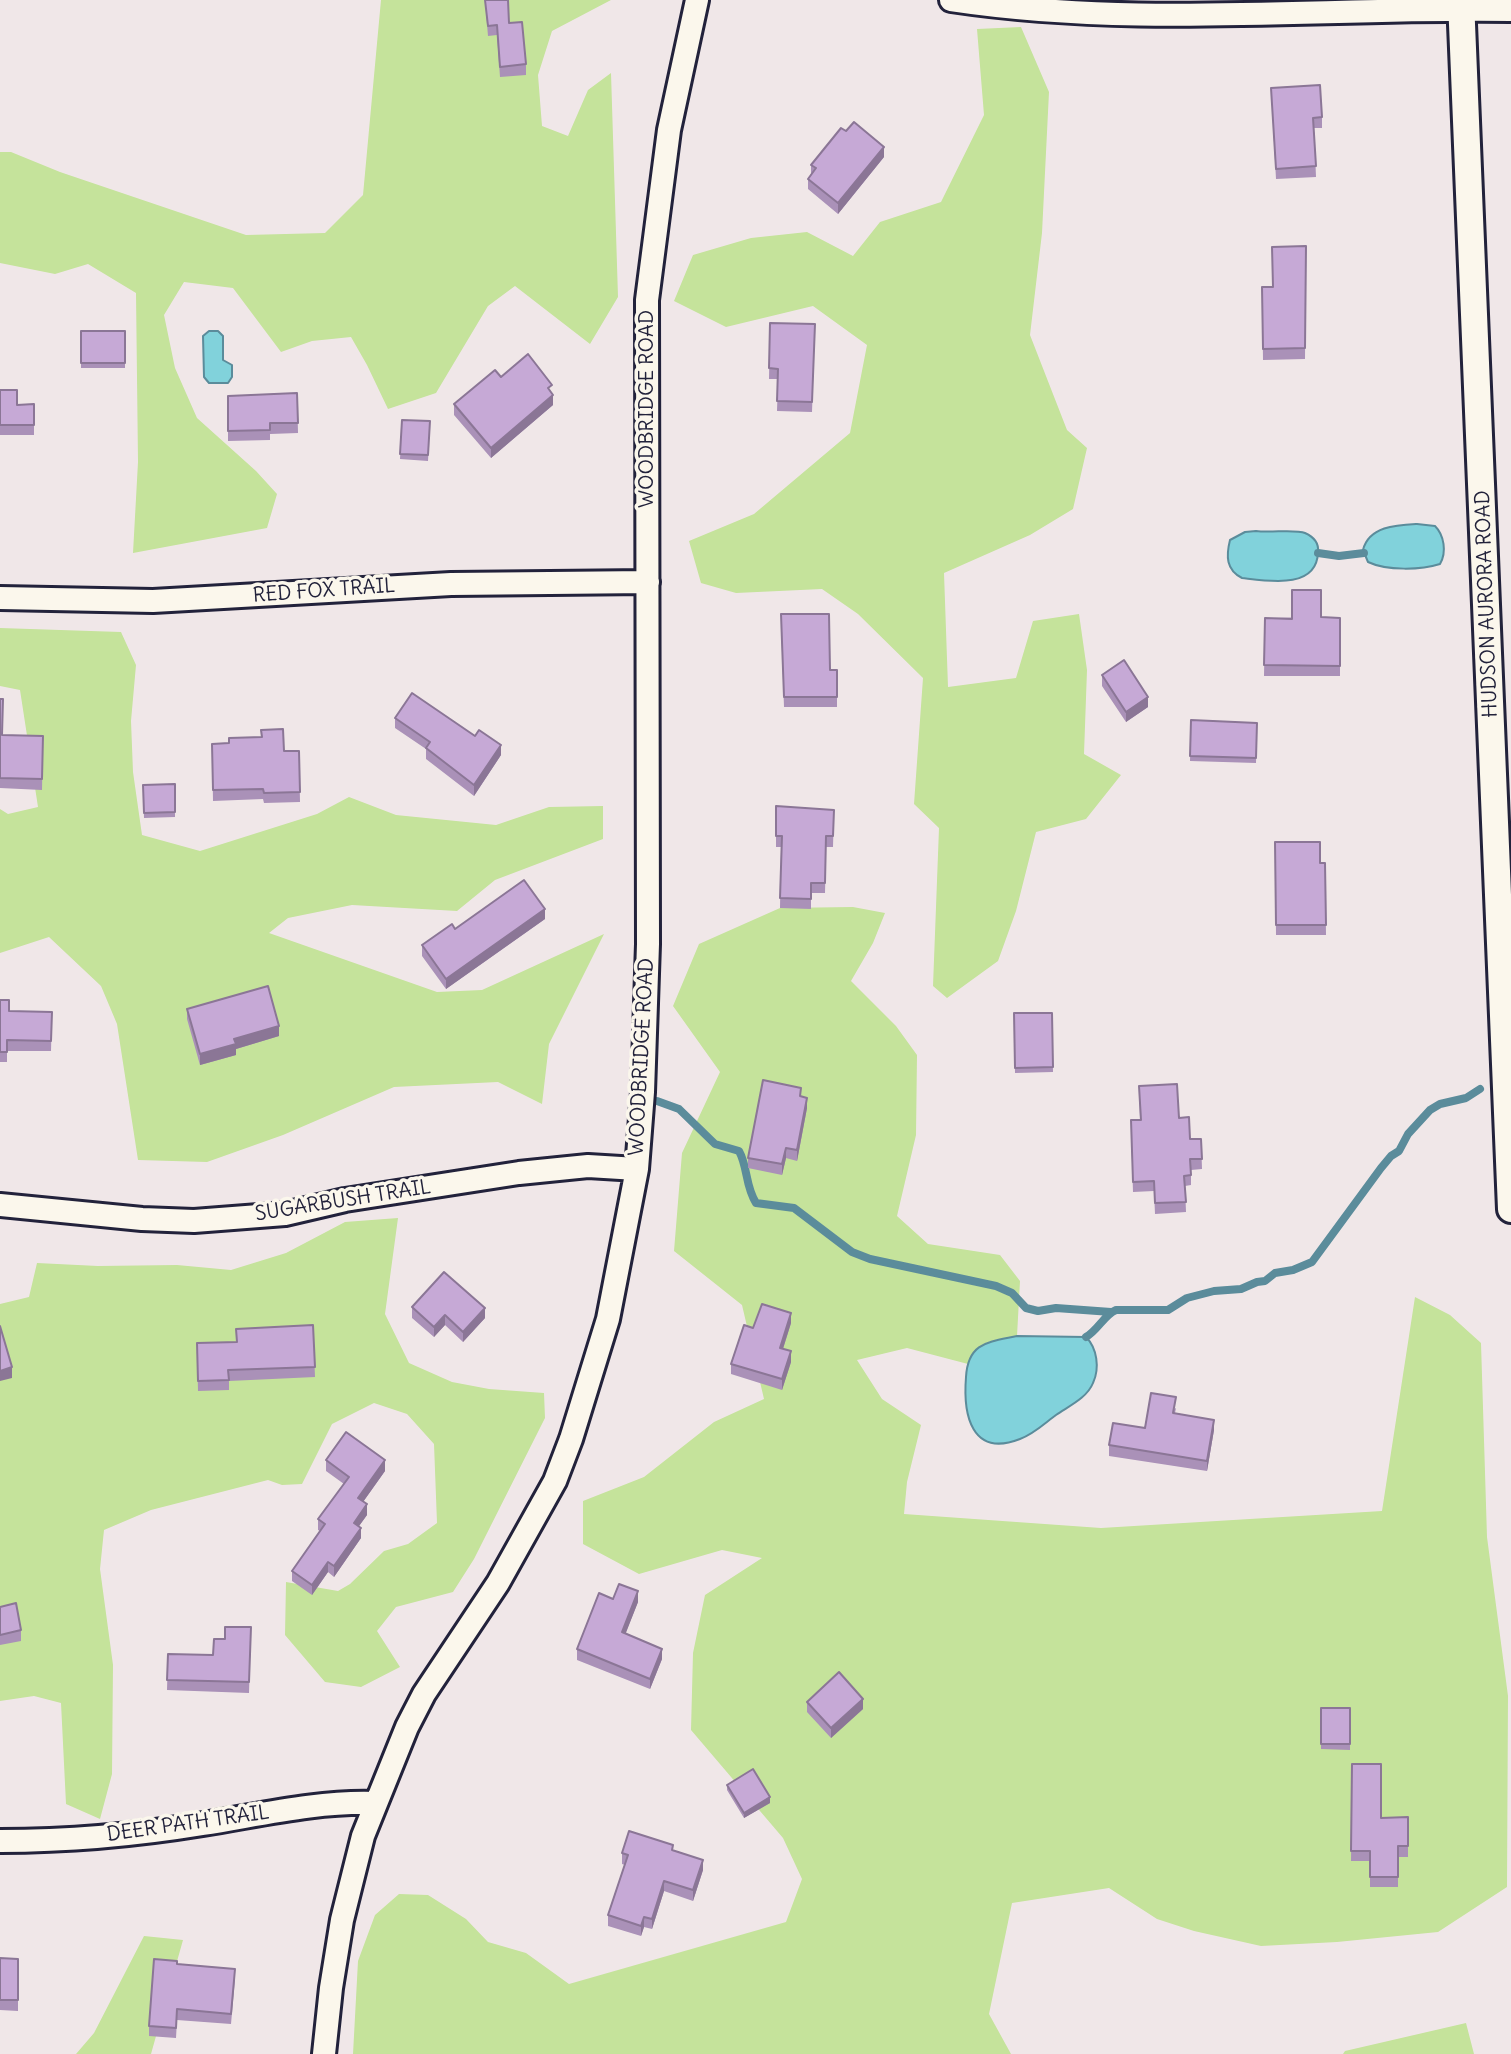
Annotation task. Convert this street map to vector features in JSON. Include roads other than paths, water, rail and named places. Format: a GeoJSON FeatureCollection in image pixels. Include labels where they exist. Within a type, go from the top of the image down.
{"type":"FeatureCollection","features":[{"type":"Feature","properties":{"kind":"street","name":"WOODBRIDGE ROAD"},"geometry":{"type":"LineString","coordinates":[[324,2054],[342,1920],[361,1842],[407,1727],[424,1694],[506,1569],[555,1481],[608,1319],[637,1169],[648,944],[647,300],[666,151],[697,0]]}},
{"type":"Feature","properties":{"kind":"street"},"geometry":{"type":"LineString","coordinates":[[951,0],[1023,9],[1143,15],[1461,4],[1511,10]]}},
{"type":"Feature","properties":{"kind":"street","name":"HUDSON AURORA ROAD"},"geometry":{"type":"LineString","coordinates":[[1461,4],[1511,1209]]}},
{"type":"Feature","properties":{"kind":"street","name":"RED FOX TRAIL"},"geometry":{"type":"LineString","coordinates":[[0,598],[153,601],[451,584],[648,582]]}},
{"type":"Feature","properties":{"kind":"street","name":"SUGARBUSH TRAIL"},"geometry":{"type":"LineString","coordinates":[[0,1205],[194,1221],[285,1214],[340,1201],[519,1173],[588,1166],[637,1169]]}},
{"type":"Feature","properties":{"kind":"street","name":"DEER PATH TRAIL"},"geometry":{"type":"LineString","coordinates":[[0,1841],[133,1835],[298,1808],[352,1802],[375,1803]]}},
{"type":"Feature","properties":{"kind":"water"},"geometry":{"type":"Polygon","coordinates":[[[209,331],[218,331],[223,336],[223,360],[232,365],[232,377],[228,383],[209,383],[204,377],[203,336],[209,331]]]}},
{"type":"Feature","properties":{"kind":"water"},"geometry":{"type":"Polygon","coordinates":[[[1417,524],[1435,526],[1438,530],[1444,549],[1440,564],[1404,569],[1368,562],[1363,550],[1377,531],[1417,524]]]}},
{"type":"Feature","properties":{"kind":"water"},"geometry":{"type":"Polygon","coordinates":[[[1296,531],[1308,535],[1318,546],[1316,564],[1300,578],[1265,581],[1242,578],[1228,562],[1230,540],[1245,532],[1296,531]]]}},
{"type":"Feature","properties":{"kind":"water"},"geometry":{"type":"Polygon","coordinates":[[[1017,1336],[1086,1337],[1095,1352],[1095,1377],[1082,1397],[1030,1434],[1003,1443],[990,1443],[974,1429],[969,1418],[965,1391],[968,1365],[976,1350],[982,1346],[1017,1336]]]}},
{"type":"Feature","properties":{"kind":"waterway"},"geometry":{"type":"LineString","coordinates":[[1318,553],[1339,556],[1364,553]]}},
{"type":"Feature","properties":{"kind":"waterway"},"geometry":{"type":"LineString","coordinates":[[1086,1337],[1116,1310],[1168,1310],[1187,1298],[1214,1291],[1241,1289],[1265,1281],[1275,1273],[1312,1262],[1381,1168],[1399,1151],[1408,1134],[1430,1110],[1440,1104],[1466,1098],[1480,1089]]}},
{"type":"Feature","properties":{"kind":"waterway"},"geometry":{"type":"LineString","coordinates":[[657,1101],[679,1109],[715,1144],[739,1151],[756,1203],[794,1208],[852,1252],[870,1259],[996,1286],[1012,1293],[1026,1308],[1038,1311],[1056,1308],[1111,1312]]}}]}
